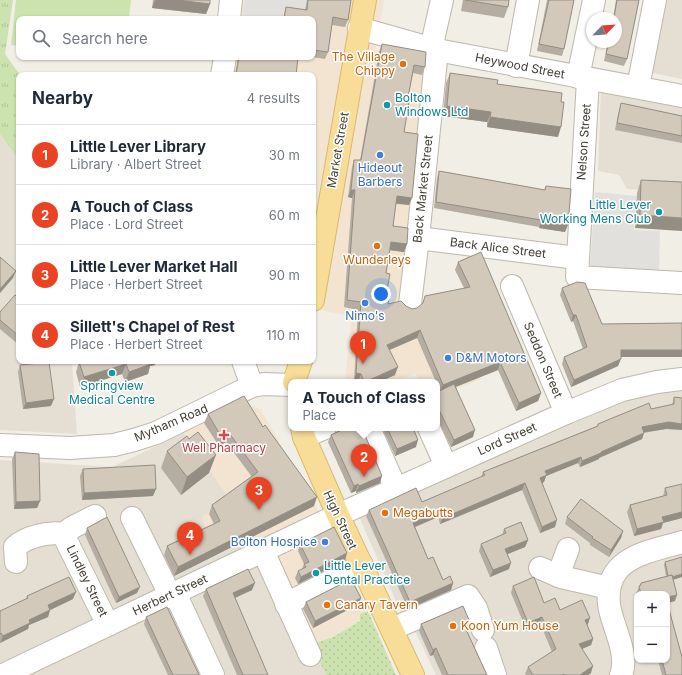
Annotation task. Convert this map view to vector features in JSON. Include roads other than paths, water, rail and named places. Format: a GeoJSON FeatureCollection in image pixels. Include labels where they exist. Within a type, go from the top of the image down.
{"type":"FeatureCollection","features":[{"type":"Feature","properties":{"kind":"main road","name":"Market Street"},"geometry":{"type":"LineString","coordinates":[[316,282],[365,0]]}},
{"type":"Feature","properties":{"kind":"main road"},"geometry":{"type":"LineString","coordinates":[[295,379],[300,364]]}},
{"type":"Feature","properties":{"kind":"main road","name":"High Street"},"geometry":{"type":"LineString","coordinates":[[303,433],[338,515],[413,675]]}},
{"type":"Feature","properties":{"kind":"street","name":"Back Market Street"},"geometry":{"type":"LineString","coordinates":[[410,304],[418,238],[434,49],[442,0]]}},
{"type":"Feature","properties":{"kind":"street"},"geometry":{"type":"LineString","coordinates":[[516,66],[528,0]]}},
{"type":"Feature","properties":{"kind":"street","name":"Nelson Street"},"geometry":{"type":"LineString","coordinates":[[577,267],[583,78],[594,0]]}},
{"type":"Feature","properties":{"kind":"street"},"geometry":{"type":"LineString","coordinates":[[638,87],[655,0]]}},
{"type":"Feature","properties":{"kind":"street","name":"Heywood Street"},"geometry":{"type":"LineString","coordinates":[[359,28],[434,49],[516,66],[682,96]]}},
{"type":"Feature","properties":{"kind":"street"},"geometry":{"type":"LineString","coordinates":[[222,72],[224,60]]}},
{"type":"Feature","properties":{"kind":"street","name":"Back Alice Street"},"geometry":{"type":"LineString","coordinates":[[418,238],[577,267],[682,283]]}},
{"type":"Feature","properties":{"kind":"street","name":"Seddon Street"},"geometry":{"type":"LineString","coordinates":[[512,286],[528,304],[566,413]]}},
{"type":"Feature","properties":{"kind":"street"},"geometry":{"type":"LineString","coordinates":[[244,364],[252,386]]}},
{"type":"Feature","properties":{"kind":"street","name":"Lord Street"},"geometry":{"type":"LineString","coordinates":[[338,515],[566,413],[622,390],[657,382],[682,379]]}},
{"type":"Feature","properties":{"kind":"street","name":"Mytham Road"},"geometry":{"type":"LineString","coordinates":[[0,445],[70,448],[114,445],[156,432],[252,386],[264,384],[288,385]]}},
{"type":"Feature","properties":{"kind":"street"},"geometry":{"type":"LineString","coordinates":[[370,431],[396,489]]}},
{"type":"Feature","properties":{"kind":"street"},"geometry":{"type":"LineString","coordinates":[[430,431],[446,466]]}},
{"type":"Feature","properties":{"kind":"street","name":"Herbert Street"},"geometry":{"type":"LineString","coordinates":[[3,675],[338,515]]}},
{"type":"Feature","properties":{"kind":"street"},"geometry":{"type":"LineString","coordinates":[[63,534],[95,516]]}},
{"type":"Feature","properties":{"kind":"street"},"geometry":{"type":"LineString","coordinates":[[132,518],[213,675]]}},
{"type":"Feature","properties":{"kind":"street","name":"Lindley Street"},"geometry":{"type":"LineString","coordinates":[[16,562],[15,547],[21,541],[29,537],[57,532],[63,534],[108,625]]}},
{"type":"Feature","properties":{"kind":"street"},"geometry":{"type":"LineString","coordinates":[[621,675],[623,670],[622,647],[609,604],[609,588],[615,572],[621,565],[630,559],[682,542]]}},
{"type":"Feature","properties":{"kind":"street"},"geometry":{"type":"LineString","coordinates":[[568,550],[549,572],[609,588]]}},
{"type":"Feature","properties":{"kind":"street"},"geometry":{"type":"LineString","coordinates":[[263,551],[310,656]]}},
{"type":"Feature","properties":{"kind":"street"},"geometry":{"type":"LineString","coordinates":[[286,604],[362,565]]}},
{"type":"Feature","properties":{"kind":"street"},"geometry":{"type":"LineString","coordinates":[[392,629],[468,596],[476,608],[495,675]]}},
{"type":"Feature","properties":{"kind":"place","name":"The Village Chippy"},"geometry":{"type":"Point","coordinates":[403,64]}},
{"type":"Feature","properties":{"kind":"place","name":"Bolton Windows Ltd"},"geometry":{"type":"Point","coordinates":[387,105]}},
{"type":"Feature","properties":{"kind":"place","name":"Hideout Barbers"},"geometry":{"type":"Point","coordinates":[380,155]}},
{"type":"Feature","properties":{"kind":"place","name":"Little Lever Working Mens Club"},"geometry":{"type":"Point","coordinates":[659,212]}},
{"type":"Feature","properties":{"kind":"place","name":"Wunderleys"},"geometry":{"type":"Point","coordinates":[377,246]}},
{"type":"Feature","properties":{"kind":"place","name":"Nimo's"},"geometry":{"type":"Point","coordinates":[365,303]}},
{"type":"Feature","properties":{"kind":"place","name":"D&M Motors"},"geometry":{"type":"Point","coordinates":[448,358]}},
{"type":"Feature","properties":{"kind":"place","name":"Little Lever Library"},"geometry":{"type":"Point","coordinates":[363,364]}},
{"type":"Feature","properties":{"kind":"place","name":"Springview Medical Centre"},"geometry":{"type":"Point","coordinates":[112,373]}},
{"type":"Feature","properties":{"kind":"place","name":"Well Pharmacy"},"geometry":{"type":"Point","coordinates":[224,435]}},
{"type":"Feature","properties":{"kind":"place","name":"A Touch of Class"},"geometry":{"type":"Point","coordinates":[364,477]}},
{"type":"Feature","properties":{"kind":"place","name":"Little Lever Market Hall"},"geometry":{"type":"Point","coordinates":[259,510]}},
{"type":"Feature","properties":{"kind":"place","name":"Megabutts"},"geometry":{"type":"Point","coordinates":[385,513]}},
{"type":"Feature","properties":{"kind":"place","name":"Bolton Hospice"},"geometry":{"type":"Point","coordinates":[325,542]}},
{"type":"Feature","properties":{"kind":"place","name":"Sillett's Chapel of Rest"},"geometry":{"type":"Point","coordinates":[190,555]}},
{"type":"Feature","properties":{"kind":"place","name":"Little Lever Dental Practice"},"geometry":{"type":"Point","coordinates":[316,573]}},
{"type":"Feature","properties":{"kind":"place","name":"Canary Tavern"},"geometry":{"type":"Point","coordinates":[327,605]}},
{"type":"Feature","properties":{"kind":"place","name":"Koon Yum House"},"geometry":{"type":"Point","coordinates":[453,626]}}]}
